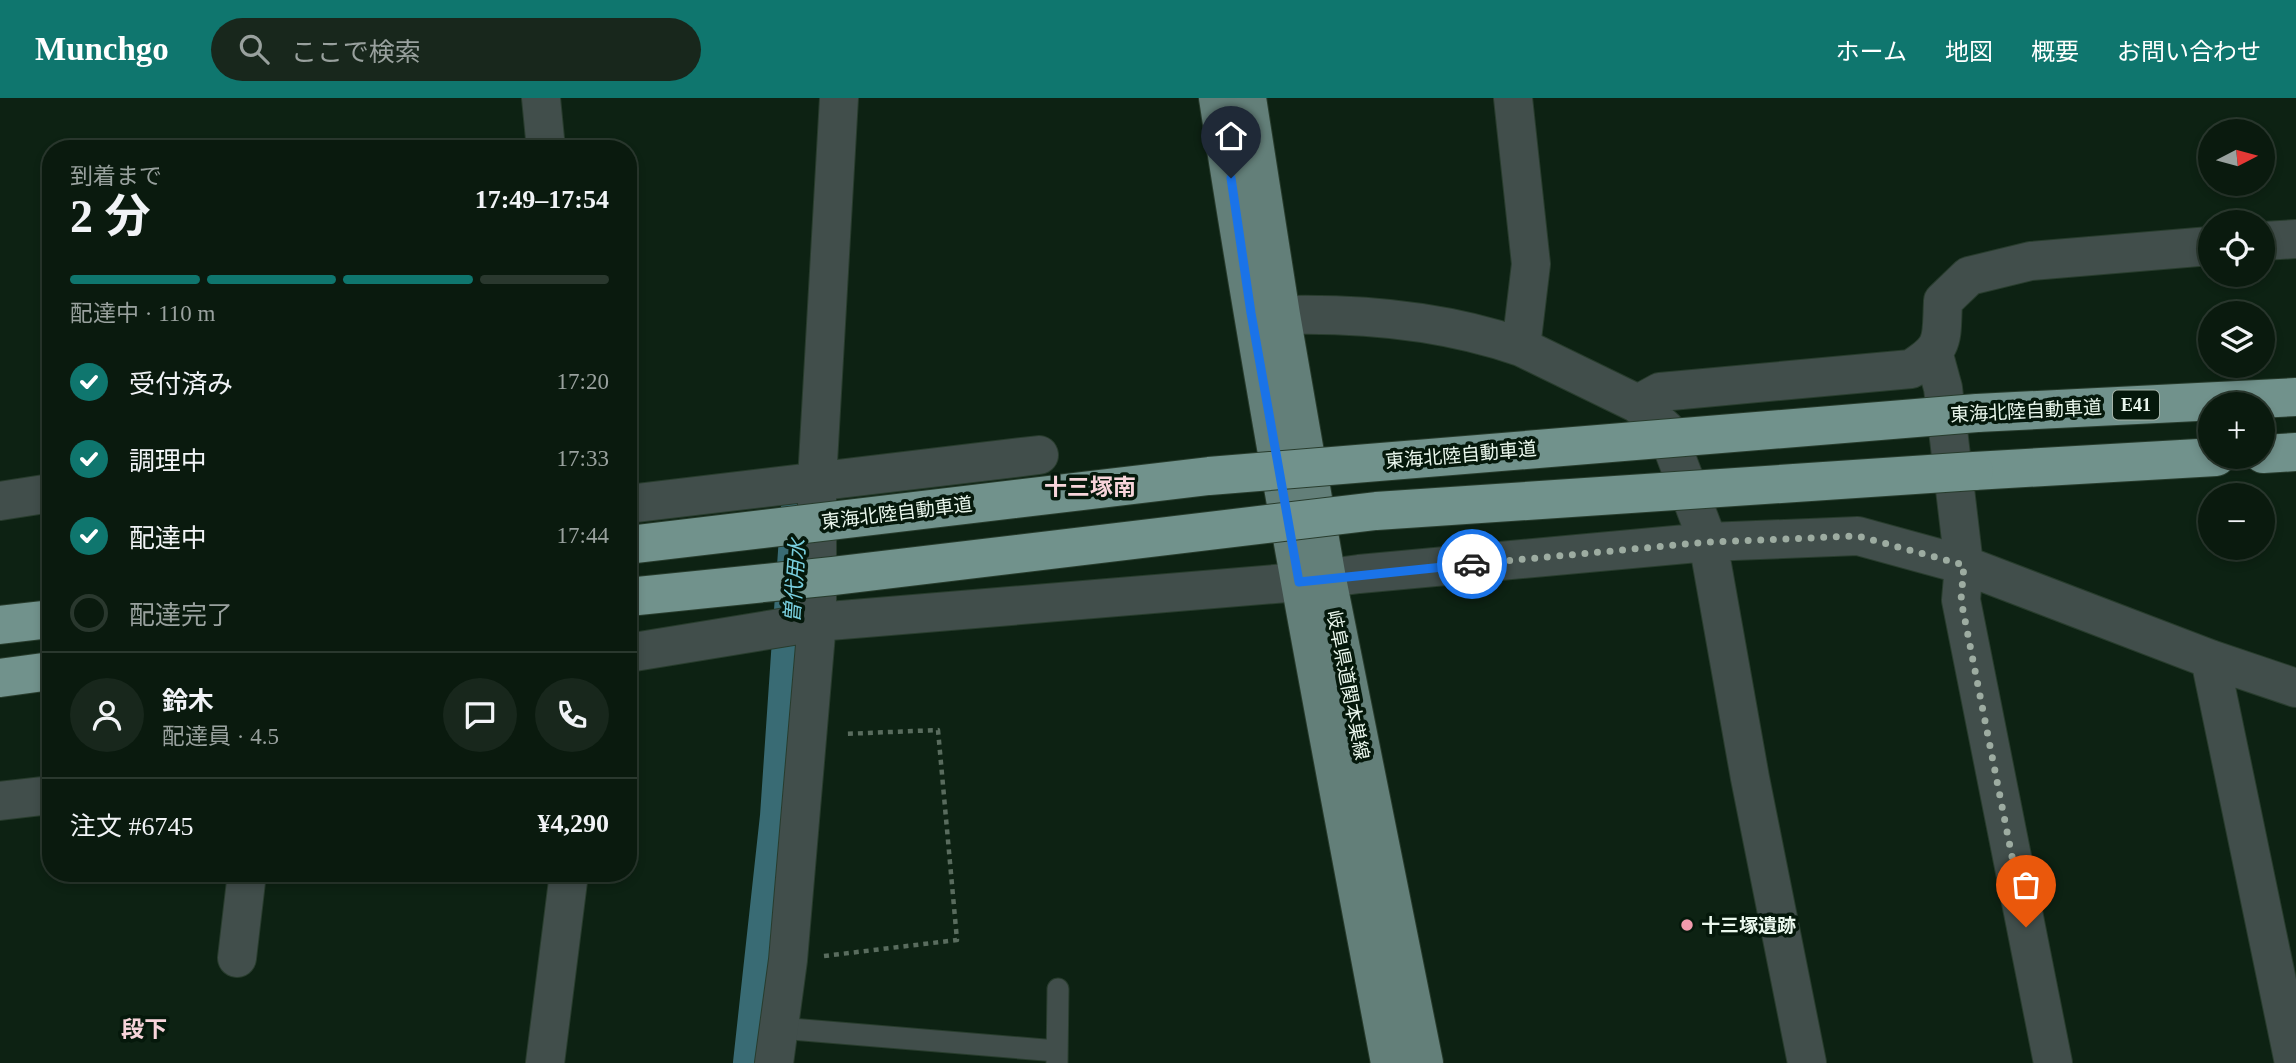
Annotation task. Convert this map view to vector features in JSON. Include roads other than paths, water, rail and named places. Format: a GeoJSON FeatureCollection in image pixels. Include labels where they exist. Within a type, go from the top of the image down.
{"type":"FeatureCollection","features":[{"type":"Feature","properties":{"kind":"highway","name":"東海北陸自動車道"},"geometry":{"type":"LineString","coordinates":[[637,544],[1209,476],[1977,413],[2296,397]]}},
{"type":"Feature","properties":{"kind":"highway"},"geometry":{"type":"LineString","coordinates":[[2275,453],[2296,452]]}},
{"type":"Feature","properties":{"kind":"highway"},"geometry":{"type":"LineString","coordinates":[[637,596],[847,574],[1376,511],[2198,458]]}},
{"type":"Feature","properties":{"kind":"highway"},"geometry":{"type":"LineString","coordinates":[[0,625],[42,620]]}},
{"type":"Feature","properties":{"kind":"highway"},"geometry":{"type":"LineString","coordinates":[[0,678],[42,672]]}},
{"type":"Feature","properties":{"kind":"main road","name":"岐阜県道関本巣線"},"geometry":{"type":"LineString","coordinates":[[1218,98],[1251,313],[1424,1063]]}},
{"type":"Feature","properties":{"kind":"main road","name":"岐阜県道関本巣線"},"geometry":{"type":"LineString","coordinates":[[1247,98],[1281,315],[1313,581],[1391,1063]]}},
{"type":"Feature","properties":{"kind":"street"},"geometry":{"type":"LineString","coordinates":[[541,98],[545,140]]}},
{"type":"Feature","properties":{"kind":"street"},"geometry":{"type":"LineString","coordinates":[[777,1046],[788,960],[817,622],[817,480],[839,98]]}},
{"type":"Feature","properties":{"kind":"street"},"geometry":{"type":"LineString","coordinates":[[1513,98],[1531,264],[1521,347]]}},
{"type":"Feature","properties":{"kind":"street"},"geometry":{"type":"LineString","coordinates":[[2275,241],[2296,239]]}},
{"type":"Feature","properties":{"kind":"street"},"geometry":{"type":"LineString","coordinates":[[1638,404],[1660,393],[1911,369],[1934,355],[1941,338],[1943,301],[1969,276],[2031,261],[2198,247]]}},
{"type":"Feature","properties":{"kind":"street"},"geometry":{"type":"LineString","coordinates":[[1281,315],[1312,314],[1416,323],[1502,340],[1638,404],[1666,430],[1708,542],[1750,778],[1807,1063]]}},
{"type":"Feature","properties":{"kind":"street"},"geometry":{"type":"LineString","coordinates":[[1934,355],[1943,388],[1964,565],[1961,600],[2053,1063]]}},
{"type":"Feature","properties":{"kind":"street"},"geometry":{"type":"LineString","coordinates":[[637,503],[1039,455]]}},
{"type":"Feature","properties":{"kind":"street"},"geometry":{"type":"LineString","coordinates":[[0,501],[42,495]]}},
{"type":"Feature","properties":{"kind":"street"},"geometry":{"type":"LineString","coordinates":[[637,652],[817,622],[1313,581],[1708,542],[1858,536],[1964,565],[2210,659],[2296,688]]}},
{"type":"Feature","properties":{"kind":"street"},"geometry":{"type":"LineString","coordinates":[[2210,659],[2294,1063]]}},
{"type":"Feature","properties":{"kind":"street"},"geometry":{"type":"LineString","coordinates":[[0,802],[42,796]]}},
{"type":"Feature","properties":{"kind":"street"},"geometry":{"type":"LineString","coordinates":[[237,958],[246,882]]}},
{"type":"Feature","properties":{"kind":"street"},"geometry":{"type":"LineString","coordinates":[[545,1063],[568,882]]}},
{"type":"Feature","properties":{"kind":"lane"},"geometry":{"type":"LineString","coordinates":[[777,1046],[1057,1057],[1058,989]]}},
{"type":"Feature","properties":{"kind":"waterway","name":"曽代用水"},"geometry":{"type":"LineString","coordinates":[[752,1063],[779,816],[801,493]]}},
{"type":"Feature","properties":{"kind":"place","name":"十三塚遺跡"},"geometry":{"type":"Point","coordinates":[1687,925]}},
{"type":"Feature","properties":{"kind":"district","name":"十三塚南"},"geometry":{"type":"Point","coordinates":[1090,487]}},
{"type":"Feature","properties":{"kind":"district","name":"段下"},"geometry":{"type":"Point","coordinates":[144,1029]}}]}
